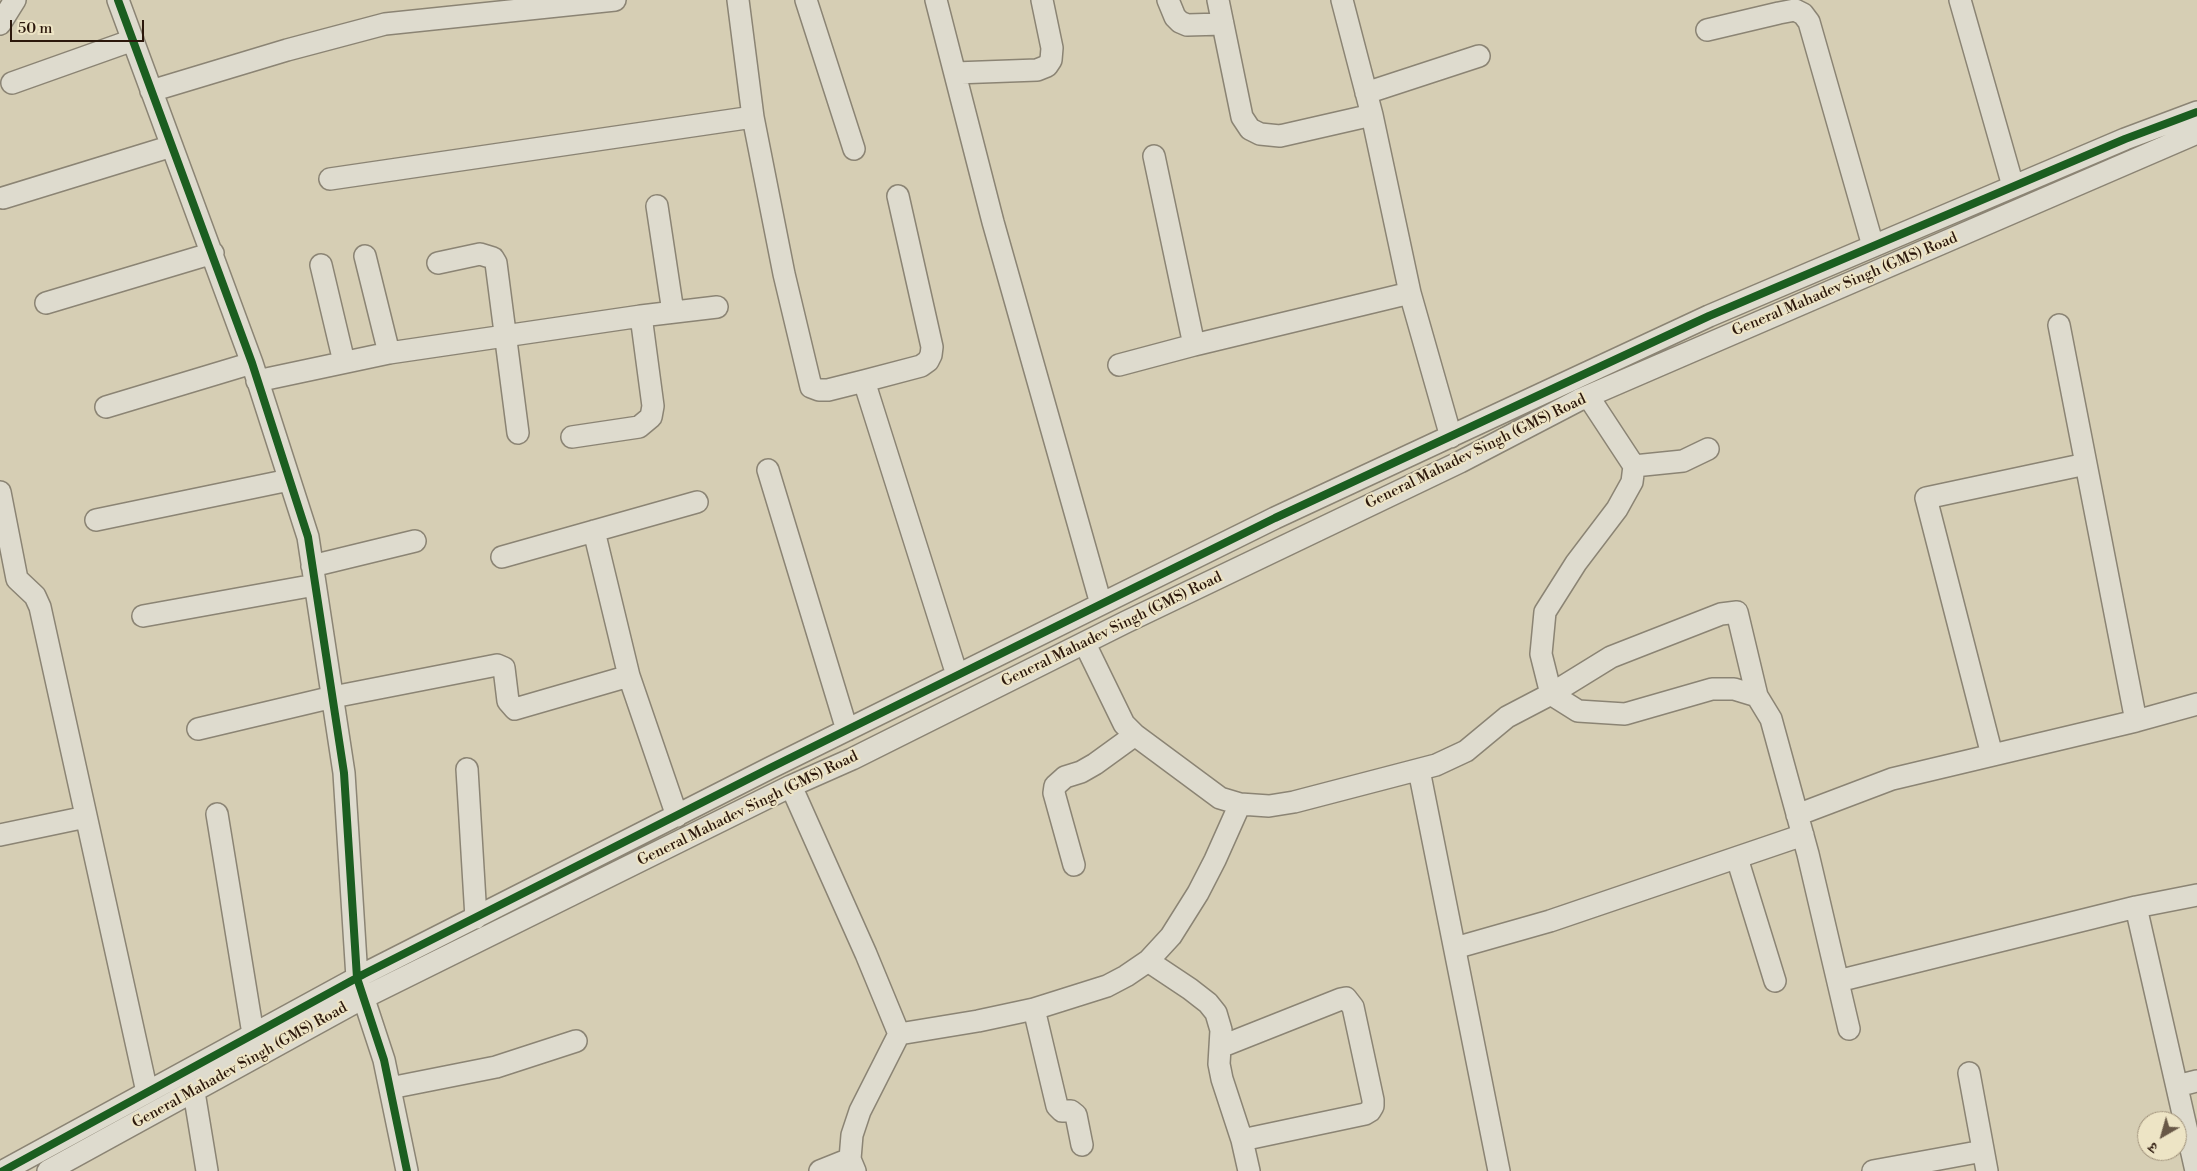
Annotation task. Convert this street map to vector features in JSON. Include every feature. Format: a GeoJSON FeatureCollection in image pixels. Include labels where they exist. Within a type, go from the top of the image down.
{"type":"FeatureCollection","features":[{"type":"Feature","properties":{"kind":"street"},"geometry":{"type":"LineString","coordinates":[[0,24],[15,0]]}},
{"type":"Feature","properties":{"kind":"street"},"geometry":{"type":"LineString","coordinates":[[118,0],[213,254],[308,537],[344,773],[360,988],[384,1060],[407,1171]]}},
{"type":"Feature","properties":{"kind":"street"},"geometry":{"type":"LineString","coordinates":[[152,91],[287,50],[435,10],[615,0]]}},
{"type":"Feature","properties":{"kind":"street"},"geometry":{"type":"LineString","coordinates":[[738,0],[753,117],[784,274],[811,387],[819,390],[864,381],[921,366],[928,361],[931,355],[932,348],[898,196]]}},
{"type":"Feature","properties":{"kind":"street"},"geometry":{"type":"LineString","coordinates":[[806,0],[854,149]]}},
{"type":"Feature","properties":{"kind":"street"},"geometry":{"type":"LineString","coordinates":[[936,0],[993,222],[1101,604]]}},
{"type":"Feature","properties":{"kind":"street"},"geometry":{"type":"LineString","coordinates":[[955,73],[1037,70],[1047,66],[1051,60],[1052,48],[1042,0]]}},
{"type":"Feature","properties":{"kind":"street"},"geometry":{"type":"LineString","coordinates":[[1168,0],[1175,17],[1180,22],[1187,25],[1223,24]]}},
{"type":"Feature","properties":{"kind":"street"},"geometry":{"type":"LineString","coordinates":[[1218,0],[1242,117],[1250,129],[1260,134],[1280,136],[1372,115]]}},
{"type":"Feature","properties":{"kind":"street"},"geometry":{"type":"LineString","coordinates":[[1342,0],[1372,115],[1410,293],[1451,437]]}},
{"type":"Feature","properties":{"kind":"street"},"geometry":{"type":"LineString","coordinates":[[1960,0],[2013,186]]}},
{"type":"Feature","properties":{"kind":"street"},"geometry":{"type":"LineString","coordinates":[[1707,30],[1795,10],[1803,14],[1809,22],[1872,246]]}},
{"type":"Feature","properties":{"kind":"street"},"geometry":{"type":"LineString","coordinates":[[12,83],[133,40]]}},
{"type":"Feature","properties":{"kind":"street"},"geometry":{"type":"LineString","coordinates":[[1366,93],[1479,56]]}},
{"type":"Feature","properties":{"kind":"street"},"geometry":{"type":"LineString","coordinates":[[3,1171],[253,1034],[360,988],[476,918],[847,730],[1275,518],[1708,316],[2013,186],[2197,112]]}},
{"type":"Feature","properties":{"kind":"street"},"geometry":{"type":"LineString","coordinates":[[330,179],[753,117]]}},
{"type":"Feature","properties":{"kind":"street","name":"General Mahadev Singh (GMS) Road"},"geometry":{"type":"LineString","coordinates":[[48,1171],[194,1092],[360,988],[852,759],[1126,622],[1460,462],[1588,396],[2197,133]]}},
{"type":"Feature","properties":{"kind":"street"},"geometry":{"type":"LineString","coordinates":[[2,198],[172,146]]}},
{"type":"Feature","properties":{"kind":"street"},"geometry":{"type":"LineString","coordinates":[[1154,156],[1194,345]]}},
{"type":"Feature","properties":{"kind":"street"},"geometry":{"type":"LineString","coordinates":[[657,206],[673,312]]}},
{"type":"Feature","properties":{"kind":"street"},"geometry":{"type":"LineString","coordinates":[[46,303],[213,254]]}},
{"type":"Feature","properties":{"kind":"street"},"geometry":{"type":"LineString","coordinates":[[438,263],[480,254],[493,258],[496,264],[518,433]]}},
{"type":"Feature","properties":{"kind":"street"},"geometry":{"type":"LineString","coordinates":[[365,256],[389,354]]}},
{"type":"Feature","properties":{"kind":"street"},"geometry":{"type":"LineString","coordinates":[[321,265],[344,362]]}},
{"type":"Feature","properties":{"kind":"street"},"geometry":{"type":"LineString","coordinates":[[1118,365],[1410,293]]}},
{"type":"Feature","properties":{"kind":"street"},"geometry":{"type":"LineString","coordinates":[[106,406],[254,372],[344,362],[506,335],[641,316],[718,308]]}},
{"type":"Feature","properties":{"kind":"street"},"geometry":{"type":"LineString","coordinates":[[572,437],[639,428],[651,417],[653,406],[641,316]]}},
{"type":"Feature","properties":{"kind":"street"},"geometry":{"type":"LineString","coordinates":[[2059,325],[2136,721]]}},
{"type":"Feature","properties":{"kind":"street"},"geometry":{"type":"LineString","coordinates":[[864,381],[957,675]]}},
{"type":"Feature","properties":{"kind":"street"},"geometry":{"type":"LineString","coordinates":[[1588,396],[1634,466],[1632,482],[1617,509],[1576,563],[1545,612],[1541,654],[1551,694],[1578,710],[1625,714],[1712,690],[1734,689],[1757,696]]}},
{"type":"Feature","properties":{"kind":"street"},"geometry":{"type":"LineString","coordinates":[[1634,466],[1683,461],[1708,449]]}},
{"type":"Feature","properties":{"kind":"street"},"geometry":{"type":"LineString","coordinates":[[1992,756],[1926,498],[2086,464]]}},
{"type":"Feature","properties":{"kind":"street"},"geometry":{"type":"LineString","coordinates":[[768,470],[847,730]]}},
{"type":"Feature","properties":{"kind":"street"},"geometry":{"type":"LineString","coordinates":[[96,520],[289,480]]}},
{"type":"Feature","properties":{"kind":"street"},"geometry":{"type":"LineString","coordinates":[[0,492],[18,579],[35,596],[40,607],[147,1092]]}},
{"type":"Feature","properties":{"kind":"street"},"geometry":{"type":"LineString","coordinates":[[502,557],[697,502]]}},
{"type":"Feature","properties":{"kind":"street"},"geometry":{"type":"LineString","coordinates":[[594,531],[629,676],[677,816]]}},
{"type":"Feature","properties":{"kind":"street"},"geometry":{"type":"LineString","coordinates":[[143,616],[314,576],[415,541]]}},
{"type":"Feature","properties":{"kind":"street"},"geometry":{"type":"LineString","coordinates":[[1085,644],[1116,711],[1124,724],[1135,734],[1220,798],[1240,804],[1269,806],[1294,802],[1436,765],[1466,751],[1507,717],[1551,694],[1611,657],[1721,614],[1737,612],[1757,696],[1771,719],[1803,835],[1850,1029]]}},
{"type":"Feature","properties":{"kind":"street"},"geometry":{"type":"LineString","coordinates":[[198,729],[333,697],[497,665],[504,668],[508,702],[515,708],[629,676]]}},
{"type":"Feature","properties":{"kind":"street"},"geometry":{"type":"LineString","coordinates":[[1797,815],[1892,779],[2136,721],[2197,704]]}},
{"type":"Feature","properties":{"kind":"street"},"geometry":{"type":"LineString","coordinates":[[1074,865],[1054,793],[1055,786],[1065,777],[1081,772],[1095,764],[1135,734]]}},
{"type":"Feature","properties":{"kind":"street"},"geometry":{"type":"LineString","coordinates":[[467,769],[476,918]]}},
{"type":"Feature","properties":{"kind":"street"},"geometry":{"type":"LineString","coordinates":[[1419,770],[1499,1171]]}},
{"type":"Feature","properties":{"kind":"street"},"geometry":{"type":"LineString","coordinates":[[791,786],[866,954],[899,1034],[860,1111],[852,1135],[853,1165],[820,1171]]}},
{"type":"Feature","properties":{"kind":"street"},"geometry":{"type":"LineString","coordinates":[[899,1034],[978,1022],[1034,1009],[1107,986],[1126,976],[1148,961],[1171,936],[1198,893],[1240,804]]}},
{"type":"Feature","properties":{"kind":"street"},"geometry":{"type":"LineString","coordinates":[[217,814],[253,1034]]}},
{"type":"Feature","properties":{"kind":"street"},"geometry":{"type":"LineString","coordinates":[[0,835],[86,817]]}},
{"type":"Feature","properties":{"kind":"street"},"geometry":{"type":"LineString","coordinates":[[1455,948],[1550,921],[1803,835]]}},
{"type":"Feature","properties":{"kind":"street"},"geometry":{"type":"LineString","coordinates":[[1737,858],[1775,981]]}},
{"type":"Feature","properties":{"kind":"street"},"geometry":{"type":"LineString","coordinates":[[1838,981],[2136,907],[2197,895]]}},
{"type":"Feature","properties":{"kind":"street"},"geometry":{"type":"LineString","coordinates":[[2136,907],[2187,1083],[2196,1171]]}},
{"type":"Feature","properties":{"kind":"street"},"geometry":{"type":"LineString","coordinates":[[1148,961],[1190,989],[1208,1003],[1216,1013],[1221,1030],[1219,1064],[1222,1079],[1242,1140],[1249,1171]]}},
{"type":"Feature","properties":{"kind":"street"},"geometry":{"type":"LineString","coordinates":[[1220,1047],[1340,999],[1346,998],[1353,1007],[1373,1100],[1373,1106],[1370,1110],[1365,1114],[1242,1140]]}},
{"type":"Feature","properties":{"kind":"street"},"geometry":{"type":"LineString","coordinates":[[1034,1009],[1057,1106],[1062,1111],[1071,1111],[1076,1115],[1082,1145]]}},
{"type":"Feature","properties":{"kind":"street"},"geometry":{"type":"LineString","coordinates":[[390,1088],[496,1066],[576,1041]]}},
{"type":"Feature","properties":{"kind":"street"},"geometry":{"type":"LineString","coordinates":[[1873,1171],[1877,1169],[1985,1161],[1969,1073]]}},
{"type":"Feature","properties":{"kind":"street"},"geometry":{"type":"LineString","coordinates":[[194,1092],[207,1171]]}},
{"type":"Feature","properties":{"kind":"cycle path"},"geometry":{"type":"LineString","coordinates":[[118,0],[252,363],[308,537],[344,773],[357,978],[384,1060],[407,1171]]}},
{"type":"Feature","properties":{"kind":"cycle path"},"geometry":{"type":"LineString","coordinates":[[3,1171],[364,974],[770,768],[1275,518],[1709,316],[2125,139],[2197,112]]}}]}
